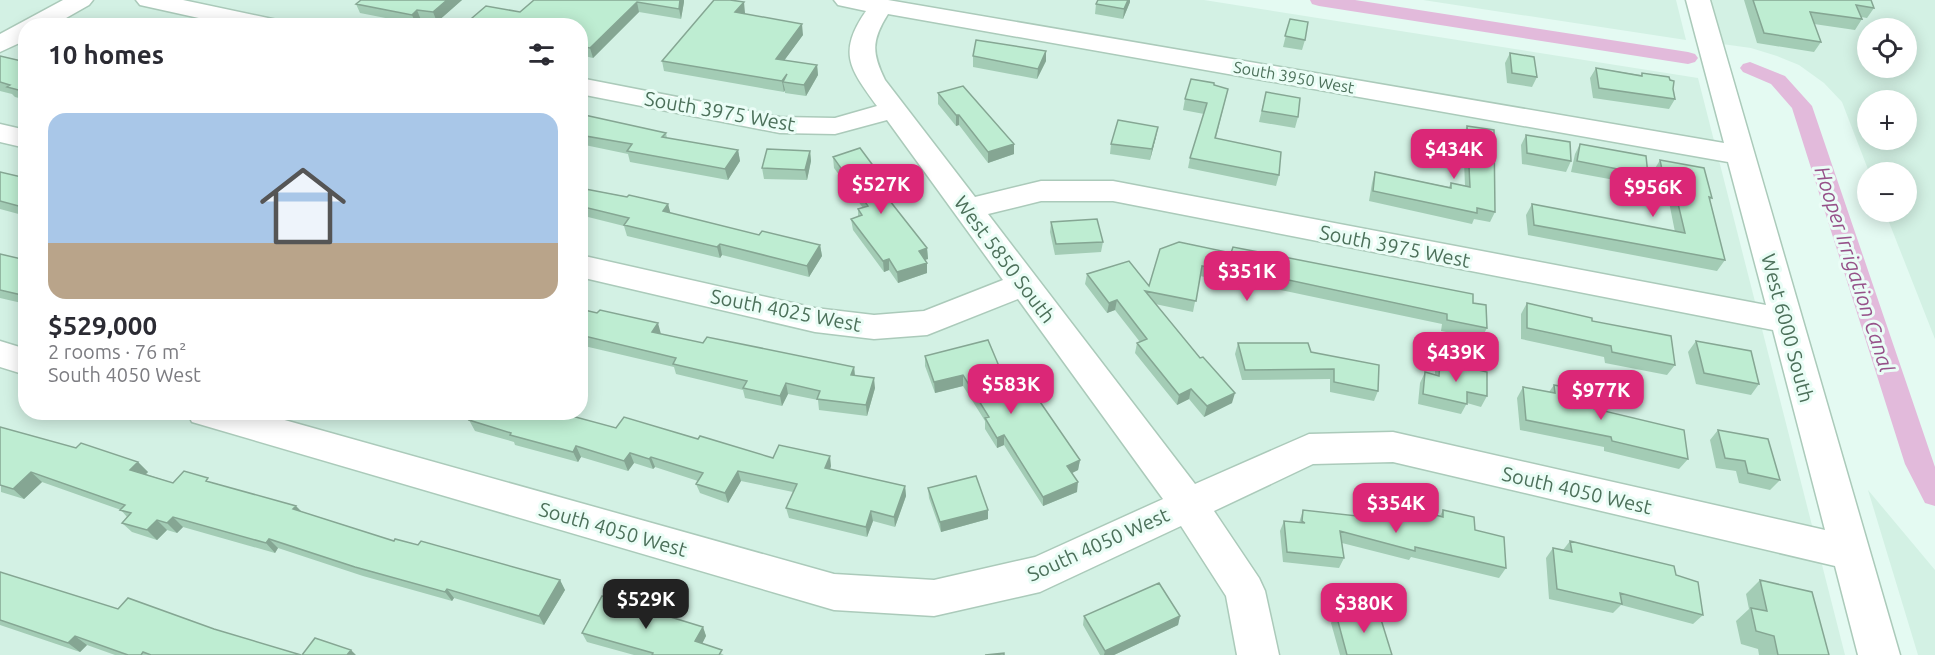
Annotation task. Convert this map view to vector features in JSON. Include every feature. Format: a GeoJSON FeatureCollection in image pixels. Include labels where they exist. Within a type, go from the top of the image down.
{"type":"FeatureCollection","features":[{"type":"Feature","properties":{"kind":"street"},"geometry":{"type":"LineString","coordinates":[[48,18],[81,0]]}},
{"type":"Feature","properties":{"kind":"street"},"geometry":{"type":"LineString","coordinates":[[148,0],[235,18]]}},
{"type":"Feature","properties":{"kind":"street","name":"South 3950 West"},"geometry":{"type":"LineString","coordinates":[[846,0],[1741,155]]}},
{"type":"Feature","properties":{"kind":"street","name":"West 6000 South"},"geometry":{"type":"LineString","coordinates":[[1698,0],[1879,655]]}},
{"type":"Feature","properties":{"kind":"street","name":"West 5850 South"},"geometry":{"type":"LineString","coordinates":[[881,6],[863,32],[861,58],[873,82],[1188,504],[1245,591],[1258,655]]}},
{"type":"Feature","properties":{"kind":"street"},"geometry":{"type":"LineString","coordinates":[[0,44],[18,34]]}},
{"type":"Feature","properties":{"kind":"street","name":"South 3975 West"},"geometry":{"type":"LineString","coordinates":[[588,88],[780,125],[835,126],[894,110]]}},
{"type":"Feature","properties":{"kind":"street"},"geometry":{"type":"LineString","coordinates":[[0,133],[18,137]]}},
{"type":"Feature","properties":{"kind":"street","name":"South 3975 West"},"geometry":{"type":"LineString","coordinates":[[968,209],[1041,191],[1113,191],[1787,321]]}},
{"type":"Feature","properties":{"kind":"street","name":"South 4025 West"},"geometry":{"type":"LineString","coordinates":[[588,268],[815,320],[874,327],[927,323],[1024,284]]}},
{"type":"Feature","properties":{"kind":"street"},"geometry":{"type":"LineString","coordinates":[[0,354],[18,360]]}},
{"type":"Feature","properties":{"kind":"street","name":"South 4050 West"},"geometry":{"type":"LineString","coordinates":[[232,420],[834,592],[933,598],[1040,574],[1309,448],[1393,447],[1851,553]]}},
{"type":"Feature","properties":{"kind":"shaded area"},"geometry":{"type":"Polygon","coordinates":[[[0,0],[1204,0],[1698,78],[1845,655],[0,655],[0,0]]]}},
{"type":"Feature","properties":{"kind":"shaded area"},"geometry":{"type":"Polygon","coordinates":[[[1423,0],[1676,0],[1686,40],[1423,0]]]}},
{"type":"Feature","properties":{"kind":"shaded area"},"geometry":{"type":"Polygon","coordinates":[[[1710,0],[1935,0],[1935,339],[1889,222],[1917,222],[1917,162],[1865,162],[1861,150],[1917,150],[1917,90],[1857,90],[1857,141],[1842,102],[1824,83],[1799,65],[1751,48],[1722,44],[1710,0]]]}},
{"type":"Feature","properties":{"kind":"shaded area"},"geometry":{"type":"Polygon","coordinates":[[[1868,490],[1935,570],[1935,655],[1918,655],[1868,490]]]}},
{"type":"Feature","properties":{"kind":"building"},"geometry":{"type":"Polygon","coordinates":[[[361,0],[447,0],[433,12],[417,10],[412,15],[356,4],[361,0]]]}},
{"type":"Feature","properties":{"kind":"building"},"geometry":{"type":"Polygon","coordinates":[[[534,0],[680,0],[679,9],[637,2],[590,48],[588,48],[588,18],[472,18],[486,6],[520,12],[534,0]]]}},
{"type":"Feature","properties":{"kind":"building"},"geometry":{"type":"Polygon","coordinates":[[[714,0],[744,2],[735,12],[802,24],[776,59],[817,65],[804,85],[783,82],[787,74],[782,81],[662,61],[714,0]]]}},
{"type":"Feature","properties":{"kind":"building"},"geometry":{"type":"Polygon","coordinates":[[[1098,0],[1128,0],[1124,9],[1096,4],[1098,0]]]}},
{"type":"Feature","properties":{"kind":"building"},"geometry":{"type":"Polygon","coordinates":[[[1753,0],[1871,0],[1874,8],[1856,5],[1862,18],[1857,18],[1810,12],[1821,42],[1764,33],[1753,0]]]}},
{"type":"Feature","properties":{"kind":"building"},"geometry":{"type":"Polygon","coordinates":[[[1290,19],[1308,22],[1305,40],[1285,36],[1290,19]]]}},
{"type":"Feature","properties":{"kind":"building"},"geometry":{"type":"Polygon","coordinates":[[[976,40],[1046,51],[1038,69],[973,56],[976,40]]]}},
{"type":"Feature","properties":{"kind":"building"},"geometry":{"type":"Polygon","coordinates":[[[1510,53],[1534,57],[1537,77],[1512,73],[1510,53]]]}},
{"type":"Feature","properties":{"kind":"building"},"geometry":{"type":"Polygon","coordinates":[[[0,56],[18,60],[18,90],[0,82],[0,56]]]}},
{"type":"Feature","properties":{"kind":"building"},"geometry":{"type":"Polygon","coordinates":[[[1596,68],[1642,76],[1642,73],[1669,77],[1674,81],[1675,99],[1599,88],[1596,68]]]}},
{"type":"Feature","properties":{"kind":"building"},"geometry":{"type":"Polygon","coordinates":[[[1191,79],[1214,83],[1214,85],[1228,89],[1215,138],[1281,152],[1279,175],[1190,158],[1207,103],[1185,99],[1191,79]]]}},
{"type":"Feature","properties":{"kind":"building"},"geometry":{"type":"Polygon","coordinates":[[[963,86],[1014,144],[988,152],[938,93],[963,86]]]}},
{"type":"Feature","properties":{"kind":"building"},"geometry":{"type":"Polygon","coordinates":[[[1266,92],[1300,98],[1298,117],[1262,111],[1266,92]]]}},
{"type":"Feature","properties":{"kind":"building"},"geometry":{"type":"Polygon","coordinates":[[[588,116],[666,133],[662,137],[738,150],[725,169],[627,151],[632,144],[588,136],[588,116]]]}},
{"type":"Feature","properties":{"kind":"building"},"geometry":{"type":"Polygon","coordinates":[[[1118,120],[1158,127],[1152,149],[1111,144],[1118,120]]]}},
{"type":"Feature","properties":{"kind":"building"},"geometry":{"type":"Polygon","coordinates":[[[1467,126],[1494,130],[1495,212],[1477,208],[1477,213],[1373,191],[1375,172],[1451,188],[1451,183],[1470,187],[1467,126]]]}},
{"type":"Feature","properties":{"kind":"building"},"geometry":{"type":"Polygon","coordinates":[[[1526,135],[1570,142],[1571,161],[1527,153],[1526,135]]]}},
{"type":"Feature","properties":{"kind":"building"},"geometry":{"type":"Polygon","coordinates":[[[1580,144],[1646,156],[1648,175],[1577,161],[1580,144]]]}},
{"type":"Feature","properties":{"kind":"building"},"geometry":{"type":"Polygon","coordinates":[[[860,148],[883,179],[875,182],[927,248],[919,251],[927,263],[897,272],[889,259],[883,261],[851,219],[862,215],[858,209],[868,206],[833,157],[860,148]]]}},
{"type":"Feature","properties":{"kind":"building"},"geometry":{"type":"Polygon","coordinates":[[[767,149],[810,151],[805,170],[762,168],[767,149]]]}},
{"type":"Feature","properties":{"kind":"building"},"geometry":{"type":"Polygon","coordinates":[[[1660,160],[1704,168],[1725,260],[1534,225],[1532,204],[1685,233],[1675,191],[1666,189],[1660,160]]]}},
{"type":"Feature","properties":{"kind":"building"},"geometry":{"type":"Polygon","coordinates":[[[0,172],[18,176],[18,206],[0,201],[0,172]]]}},
{"type":"Feature","properties":{"kind":"building"},"geometry":{"type":"Polygon","coordinates":[[[588,190],[627,197],[629,195],[668,204],[663,211],[759,235],[762,231],[820,245],[807,266],[720,244],[717,247],[624,225],[629,218],[588,208],[588,190]]]}},
{"type":"Feature","properties":{"kind":"building"},"geometry":{"type":"Polygon","coordinates":[[[1097,219],[1103,242],[1056,244],[1051,222],[1097,219]]]}},
{"type":"Feature","properties":{"kind":"building"},"geometry":{"type":"Polygon","coordinates":[[[1179,242],[1231,253],[1233,247],[1473,294],[1473,303],[1486,305],[1487,328],[1447,320],[1447,314],[1270,276],[1269,280],[1202,266],[1196,301],[1145,291],[1200,358],[1203,357],[1235,393],[1207,406],[1191,389],[1179,395],[1137,343],[1147,339],[1117,300],[1109,303],[1087,274],[1129,261],[1149,286],[1160,249],[1179,242]]]}},
{"type":"Feature","properties":{"kind":"building"},"geometry":{"type":"Polygon","coordinates":[[[0,254],[18,258],[18,294],[0,290],[0,254]]]}},
{"type":"Feature","properties":{"kind":"building"},"geometry":{"type":"Polygon","coordinates":[[[1527,303],[1592,318],[1592,321],[1671,336],[1675,365],[1612,352],[1611,346],[1527,328],[1527,303]]]}},
{"type":"Feature","properties":{"kind":"building"},"geometry":{"type":"Polygon","coordinates":[[[600,310],[658,323],[652,332],[703,343],[707,337],[854,367],[851,375],[874,378],[866,405],[817,399],[820,391],[786,383],[780,396],[743,388],[747,381],[673,364],[676,358],[588,337],[588,311],[597,313],[600,310]]]}},
{"type":"Feature","properties":{"kind":"building"},"geometry":{"type":"Polygon","coordinates":[[[988,340],[1001,371],[1021,402],[1036,396],[1080,460],[1067,466],[1078,482],[1043,497],[1004,435],[997,438],[985,418],[989,417],[963,375],[934,382],[925,356],[988,340]]]}},
{"type":"Feature","properties":{"kind":"building"},"geometry":{"type":"Polygon","coordinates":[[[1696,341],[1751,351],[1759,384],[1704,373],[1696,341]]]}},
{"type":"Feature","properties":{"kind":"building"},"geometry":{"type":"Polygon","coordinates":[[[1238,343],[1308,343],[1311,352],[1379,365],[1378,391],[1334,382],[1334,369],[1245,370],[1238,343]]]}},
{"type":"Feature","properties":{"kind":"building"},"geometry":{"type":"Polygon","coordinates":[[[1440,361],[1487,372],[1487,396],[1467,392],[1467,404],[1423,394],[1425,372],[1439,376],[1440,361]]]}},
{"type":"Feature","properties":{"kind":"building"},"geometry":{"type":"Polygon","coordinates":[[[1554,385],[1581,390],[1583,406],[1684,430],[1688,459],[1612,441],[1611,437],[1526,420],[1523,387],[1555,393],[1554,385]]]}},
{"type":"Feature","properties":{"kind":"building"},"geometry":{"type":"Polygon","coordinates":[[[624,417],[698,439],[700,436],[773,458],[779,445],[830,456],[825,468],[905,486],[894,517],[871,511],[866,527],[786,508],[797,484],[738,471],[725,493],[696,484],[703,473],[651,457],[649,459],[630,453],[624,461],[576,446],[573,452],[510,435],[511,433],[469,420],[586,420],[616,428],[624,417]]]}},
{"type":"Feature","properties":{"kind":"building"},"geometry":{"type":"Polygon","coordinates":[[[0,427],[76,448],[81,443],[138,462],[130,470],[173,483],[184,471],[208,478],[206,481],[296,506],[293,509],[394,541],[395,539],[418,545],[421,541],[560,580],[539,616],[447,589],[445,592],[355,567],[269,539],[266,543],[173,517],[167,523],[157,520],[147,530],[122,523],[131,513],[120,510],[125,505],[31,472],[13,489],[0,485],[0,427]]]}},
{"type":"Feature","properties":{"kind":"building"},"geometry":{"type":"Polygon","coordinates":[[[1718,430],[1768,439],[1780,480],[1748,473],[1745,461],[1725,458],[1718,430]]]}},
{"type":"Feature","properties":{"kind":"building"},"geometry":{"type":"Polygon","coordinates":[[[976,476],[988,510],[940,522],[928,488],[976,476]]]}},
{"type":"Feature","properties":{"kind":"building"},"geometry":{"type":"Polygon","coordinates":[[[1389,503],[1443,517],[1443,510],[1474,517],[1475,530],[1504,537],[1506,568],[1415,547],[1415,551],[1340,531],[1344,558],[1287,552],[1284,521],[1305,523],[1302,521],[1303,510],[1366,517],[1367,509],[1388,515],[1389,503]]]}},
{"type":"Feature","properties":{"kind":"building"},"geometry":{"type":"Polygon","coordinates":[[[1570,541],[1674,566],[1676,575],[1698,582],[1703,615],[1620,593],[1622,604],[1557,589],[1553,548],[1572,552],[1570,541]]]}},
{"type":"Feature","properties":{"kind":"building"},"geometry":{"type":"Polygon","coordinates":[[[0,572],[118,609],[128,598],[214,629],[301,655],[151,655],[143,652],[141,655],[128,655],[75,636],[68,643],[0,620],[0,572]]]}},
{"type":"Feature","properties":{"kind":"building"},"geometry":{"type":"Polygon","coordinates":[[[1760,580],[1812,592],[1829,655],[1778,655],[1774,636],[1756,631],[1751,608],[1767,611],[1760,580]]]}},
{"type":"Feature","properties":{"kind":"building"},"geometry":{"type":"Polygon","coordinates":[[[1159,583],[1180,616],[1105,651],[1084,616],[1159,583]]]}},
{"type":"Feature","properties":{"kind":"building"},"geometry":{"type":"Polygon","coordinates":[[[602,596],[703,627],[695,641],[722,650],[719,655],[652,655],[653,653],[582,633],[602,596]]]}},
{"type":"Feature","properties":{"kind":"building"},"geometry":{"type":"Polygon","coordinates":[[[1379,613],[1392,655],[1347,655],[1336,614],[1379,613]]]}},
{"type":"Feature","properties":{"kind":"building"},"geometry":{"type":"Polygon","coordinates":[[[315,638],[351,650],[347,655],[302,655],[315,638]]]}},
{"type":"Feature","properties":{"kind":"waterway","name":"Hooper Irrigation Canal"},"geometry":{"type":"LineString","coordinates":[[1319,0],[1688,58]]}},
{"type":"Feature","properties":{"kind":"waterway","name":"Hooper Irrigation Canal"},"geometry":{"type":"LineString","coordinates":[[1750,68],[1778,80],[1802,106],[1919,464],[1935,494]]}}]}
